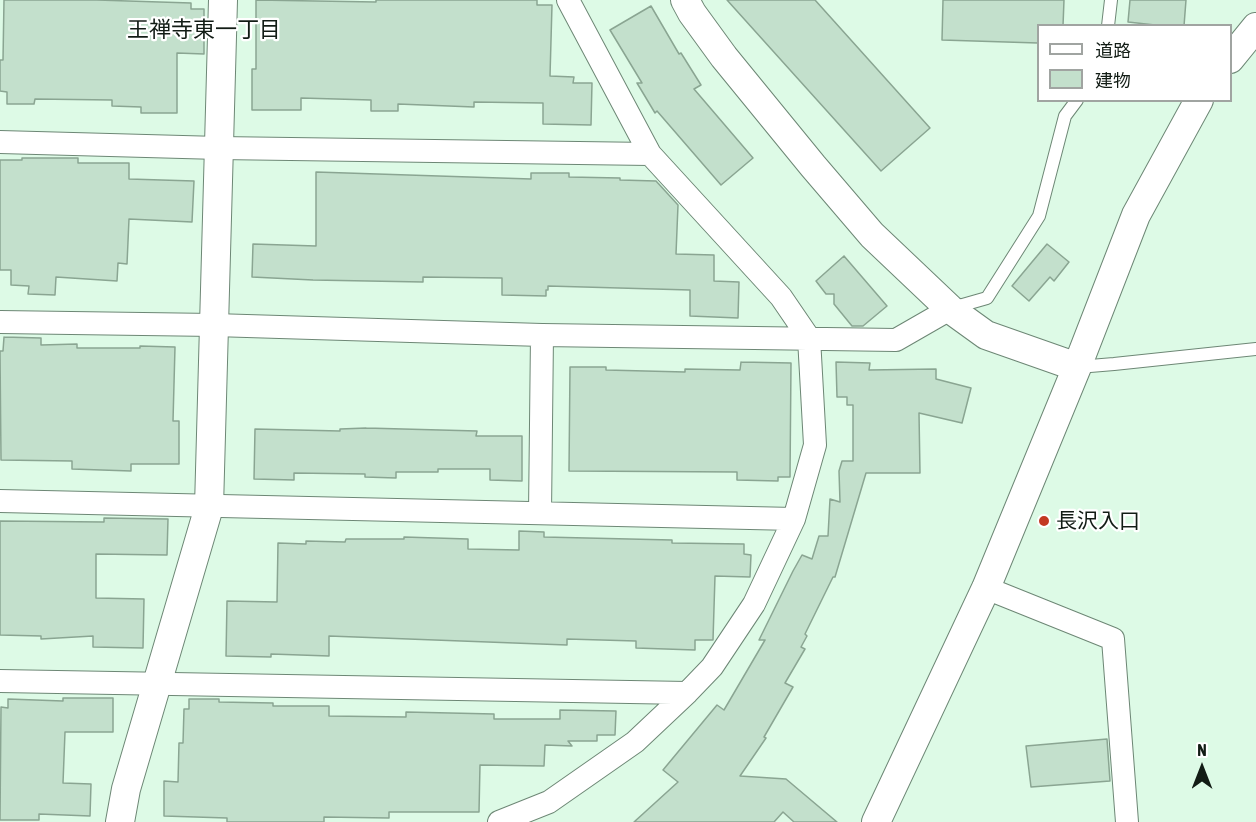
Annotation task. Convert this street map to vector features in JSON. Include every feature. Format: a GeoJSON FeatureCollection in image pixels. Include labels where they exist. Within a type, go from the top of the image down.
{"type":"FeatureCollection","features":[{"type":"Feature","properties":{"kind":"street"},"geometry":{"type":"LineString","coordinates":[[120,822],[126,789],[209,507],[223,0]]}},
{"type":"Feature","properties":{"kind":"street"},"geometry":{"type":"LineString","coordinates":[[499,822],[549,802],[635,742],[711,667],[754,604],[794,519],[815,445],[809,338],[781,297],[650,154],[568,0]]}},
{"type":"Feature","properties":{"kind":"street"},"geometry":{"type":"LineString","coordinates":[[685,0],[724,57],[820,175],[872,235],[950,309],[986,335],[1077,367]]}},
{"type":"Feature","properties":{"kind":"street"},"geometry":{"type":"LineString","coordinates":[[1232,57],[1256,27]]}},
{"type":"Feature","properties":{"kind":"street"},"geometry":{"type":"LineString","coordinates":[[876,822],[986,588],[1077,367],[1136,215],[1197,102]]}},
{"type":"Feature","properties":{"kind":"street"},"geometry":{"type":"LineString","coordinates":[[0,142],[219,148],[650,154]]}},
{"type":"Feature","properties":{"kind":"street"},"geometry":{"type":"LineString","coordinates":[[0,322],[542,335],[896,340],[950,309]]}},
{"type":"Feature","properties":{"kind":"street"},"geometry":{"type":"LineString","coordinates":[[540,513],[542,335]]}},
{"type":"Feature","properties":{"kind":"street"},"geometry":{"type":"LineString","coordinates":[[0,501],[794,519]]}},
{"type":"Feature","properties":{"kind":"street"},"geometry":{"type":"LineString","coordinates":[[986,588],[1113,639],[1127,822]]}},
{"type":"Feature","properties":{"kind":"street"},"geometry":{"type":"LineString","coordinates":[[0,681],[687,693]]}},
{"type":"Feature","properties":{"kind":"lane"},"geometry":{"type":"LineString","coordinates":[[1108,24],[1111,0]]}},
{"type":"Feature","properties":{"kind":"lane"},"geometry":{"type":"LineString","coordinates":[[950,309],[987,298],[1039,216],[1065,116],[1076,102]]}},
{"type":"Feature","properties":{"kind":"lane"},"geometry":{"type":"LineString","coordinates":[[1077,367],[1256,349]]}},
{"type":"Feature","properties":{"kind":"building"},"geometry":{"type":"Polygon","coordinates":[[[4,0],[191,3],[191,9],[204,9],[204,54],[177,53],[177,113],[141,113],[141,107],[112,106],[112,100],[35,99],[34,104],[7,104],[7,92],[0,91],[4,0]]]}},
{"type":"Feature","properties":{"kind":"building"},"geometry":{"type":"Polygon","coordinates":[[[256,0],[376,2],[376,0],[537,0],[537,5],[552,5],[550,76],[574,77],[573,83],[592,83],[591,125],[543,124],[543,103],[474,102],[474,107],[398,104],[398,111],[371,111],[371,100],[301,98],[301,110],[252,110],[252,69],[256,69],[256,0]]]}},
{"type":"Feature","properties":{"kind":"building"},"geometry":{"type":"Polygon","coordinates":[[[727,0],[815,0],[930,128],[881,171],[727,0]]]}},
{"type":"Feature","properties":{"kind":"building"},"geometry":{"type":"Polygon","coordinates":[[[943,0],[1064,0],[1063,24],[1037,24],[1037,43],[942,40],[943,0]]]}},
{"type":"Feature","properties":{"kind":"building"},"geometry":{"type":"Polygon","coordinates":[[[1130,0],[1186,0],[1184,24],[1128,22],[1130,0]]]}},
{"type":"Feature","properties":{"kind":"building"},"geometry":{"type":"Polygon","coordinates":[[[651,6],[679,54],[681,53],[701,85],[694,89],[753,158],[721,185],[657,111],[655,113],[637,83],[642,83],[610,30],[651,6]]]}},
{"type":"Feature","properties":{"kind":"building"},"geometry":{"type":"Polygon","coordinates":[[[22,158],[78,158],[78,163],[129,163],[129,179],[194,181],[192,222],[129,219],[127,264],[118,263],[117,281],[56,277],[55,295],[28,294],[29,286],[11,285],[11,270],[0,270],[0,160],[22,160],[22,158]]]}},
{"type":"Feature","properties":{"kind":"building"},"geometry":{"type":"Polygon","coordinates":[[[316,172],[531,179],[531,173],[569,173],[569,177],[656,181],[678,205],[676,254],[714,255],[714,281],[739,282],[738,318],[690,316],[690,290],[548,286],[546,296],[502,295],[502,278],[423,277],[423,282],[252,277],[253,244],[316,246],[316,172]]]}},
{"type":"Feature","properties":{"kind":"building"},"geometry":{"type":"Polygon","coordinates":[[[1047,244],[1069,262],[1054,281],[1050,277],[1029,301],[1012,286],[1047,244]]]}},
{"type":"Feature","properties":{"kind":"building"},"geometry":{"type":"Polygon","coordinates":[[[844,256],[887,306],[863,326],[852,326],[834,304],[834,294],[826,294],[816,281],[844,256]]]}},
{"type":"Feature","properties":{"kind":"building"},"geometry":{"type":"Polygon","coordinates":[[[4,337],[41,338],[41,345],[77,344],[77,348],[175,347],[173,421],[179,421],[179,464],[131,464],[131,471],[72,469],[72,461],[1,460],[0,351],[3,351],[4,337]]]}},
{"type":"Feature","properties":{"kind":"building"},"geometry":{"type":"Polygon","coordinates":[[[741,362],[791,363],[790,477],[778,477],[778,481],[737,480],[737,472],[569,471],[570,367],[685,372],[685,369],[740,370],[741,362]]]}},
{"type":"Feature","properties":{"kind":"building"},"geometry":{"type":"Polygon","coordinates":[[[836,362],[870,363],[869,370],[936,369],[936,379],[971,388],[962,423],[919,413],[920,473],[866,473],[835,577],[805,634],[807,636],[801,647],[805,649],[785,683],[793,687],[764,737],[766,738],[740,776],[786,779],[837,822],[794,822],[783,812],[774,822],[634,822],[678,782],[663,770],[717,705],[724,710],[765,640],[759,640],[802,555],[812,559],[819,536],[828,536],[830,499],[840,502],[839,471],[842,461],[853,461],[853,405],[847,405],[847,397],[837,397],[836,362]]]}},
{"type":"Feature","properties":{"kind":"building"},"geometry":{"type":"Polygon","coordinates":[[[255,429],[340,431],[340,429],[477,431],[476,436],[522,436],[522,481],[490,480],[490,469],[396,472],[396,478],[365,477],[365,474],[294,473],[294,480],[254,479],[255,429]]]}},
{"type":"Feature","properties":{"kind":"building"},"geometry":{"type":"Polygon","coordinates":[[[104,518],[168,519],[167,555],[96,554],[96,598],[144,599],[143,648],[93,647],[93,636],[41,639],[41,636],[0,635],[0,521],[104,522],[104,518]]]}},
{"type":"Feature","properties":{"kind":"building"},"geometry":{"type":"Polygon","coordinates":[[[519,531],[544,532],[544,537],[744,544],[744,554],[751,555],[750,577],[715,576],[713,640],[695,640],[695,650],[636,648],[636,641],[567,639],[567,645],[329,636],[329,656],[271,654],[271,657],[226,656],[227,601],[277,602],[278,543],[306,544],[306,541],[345,542],[346,539],[404,539],[404,537],[468,539],[468,549],[519,550],[519,531]]]}},
{"type":"Feature","properties":{"kind":"building"},"geometry":{"type":"Polygon","coordinates":[[[63,698],[113,698],[113,732],[65,732],[63,783],[91,784],[90,816],[39,814],[39,820],[0,820],[1,707],[8,708],[8,699],[63,701],[63,698]]]}},
{"type":"Feature","properties":{"kind":"building"},"geometry":{"type":"Polygon","coordinates":[[[189,699],[273,703],[273,706],[329,706],[329,716],[406,717],[406,712],[494,714],[494,719],[560,719],[560,710],[616,711],[615,735],[597,735],[597,741],[568,741],[572,746],[545,745],[544,766],[480,765],[479,812],[389,812],[389,818],[324,817],[324,822],[227,822],[227,818],[164,816],[164,781],[178,782],[179,743],[183,743],[184,709],[189,709],[189,699]]]}},
{"type":"Feature","properties":{"kind":"building"},"geometry":{"type":"Polygon","coordinates":[[[1107,739],[1110,781],[1031,787],[1026,746],[1107,739]]]}},
{"type":"Feature","properties":{"kind":"place","name":"長沢入口"},"geometry":{"type":"Point","coordinates":[1044,521]}},
{"type":"Feature","properties":{"kind":"district","name":"王禅寺東一丁目"},"geometry":{"type":"Point","coordinates":[204,30]}}]}
